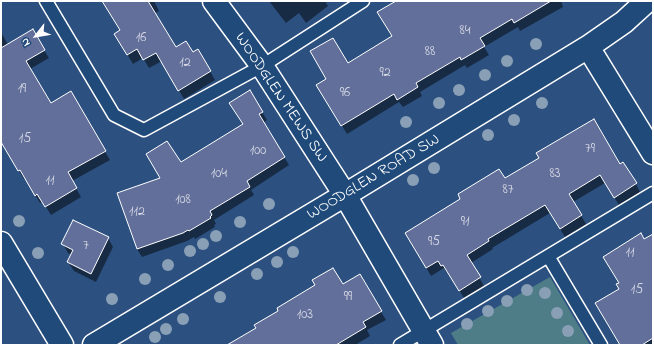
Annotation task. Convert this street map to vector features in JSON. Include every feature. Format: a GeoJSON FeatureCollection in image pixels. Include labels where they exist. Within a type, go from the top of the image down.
{"type":"FeatureCollection","features":[{"type":"Feature","properties":{"kind":"street","name":"WOODGLEN MEWS SW"},"geometry":{"type":"LineString","coordinates":[[214,1],[262,66],[345,195],[427,338]]}},
{"type":"Feature","properties":{"kind":"street","name":"WOODGLEN ROAD SW"},"geometry":{"type":"LineString","coordinates":[[94,345],[345,195],[588,47],[624,22],[647,1]]}},
{"type":"Feature","properties":{"kind":"street"},"geometry":{"type":"LineString","coordinates":[[588,47],[653,153]]}},
{"type":"Feature","properties":{"kind":"street"},"geometry":{"type":"LineString","coordinates":[[1,243],[62,345]]}},
{"type":"Feature","properties":{"kind":"lane"},"geometry":{"type":"LineString","coordinates":[[46,1],[114,116],[144,130],[262,66],[363,1]]}},
{"type":"Feature","properties":{"kind":"lane"},"geometry":{"type":"LineString","coordinates":[[400,345],[427,338],[548,256],[653,193]]}},
{"type":"Feature","properties":{"kind":"lane"},"geometry":{"type":"LineString","coordinates":[[548,256],[601,345]]}},
{"type":"Feature","properties":{"kind":"green space"},"geometry":{"type":"Polygon","coordinates":[[[550,277],[590,345],[458,345],[451,333],[550,277]]]}},
{"type":"Feature","properties":{"kind":"building"},"geometry":{"type":"Polygon","coordinates":[[[102,1],[148,1],[176,47],[186,41],[193,52],[198,49],[211,71],[178,91],[156,53],[143,60],[137,49],[127,55],[114,34],[120,30],[102,1]]]}},
{"type":"Feature","properties":{"kind":"building"},"geometry":{"type":"Polygon","coordinates":[[[396,1],[551,1],[514,23],[512,19],[480,38],[485,46],[461,60],[460,57],[416,83],[418,87],[397,100],[394,94],[341,126],[316,85],[326,79],[310,51],[333,38],[348,63],[392,36],[377,12],[396,1]]]}},
{"type":"Feature","properties":{"kind":"building"},"geometry":{"type":"Polygon","coordinates":[[[33,29],[45,50],[26,61],[51,103],[71,91],[106,151],[68,172],[77,188],[45,207],[37,194],[35,196],[20,170],[18,171],[1,142],[1,48],[33,29]]]}},
{"type":"Feature","properties":{"kind":"building"},"geometry":{"type":"Polygon","coordinates":[[[250,90],[263,112],[259,114],[285,157],[247,181],[250,187],[210,211],[212,215],[210,217],[211,218],[189,231],[188,230],[137,249],[117,193],[160,178],[146,154],[167,141],[181,162],[243,124],[229,103],[250,90]]]}},
{"type":"Feature","properties":{"kind":"building"},"geometry":{"type":"Polygon","coordinates":[[[594,119],[620,164],[623,162],[637,183],[614,198],[600,175],[569,194],[582,215],[560,229],[545,205],[488,239],[489,241],[467,255],[481,277],[459,291],[443,265],[441,266],[438,261],[426,268],[405,233],[460,199],[458,194],[499,169],[505,178],[539,158],[536,153],[594,119]]]}},
{"type":"Feature","properties":{"kind":"building"},"geometry":{"type":"Polygon","coordinates":[[[73,220],[109,237],[91,274],[67,262],[73,250],[61,244],[73,220]]]}},
{"type":"Feature","properties":{"kind":"building"},"geometry":{"type":"Polygon","coordinates":[[[641,233],[644,239],[653,234],[653,338],[642,345],[620,345],[595,303],[619,289],[616,284],[619,283],[603,257],[641,233]]]}},
{"type":"Feature","properties":{"kind":"building"},"geometry":{"type":"Polygon","coordinates":[[[333,268],[343,284],[360,274],[382,311],[363,322],[366,327],[336,345],[227,345],[256,328],[254,325],[278,311],[277,308],[315,285],[312,280],[333,268]]]}}]}
